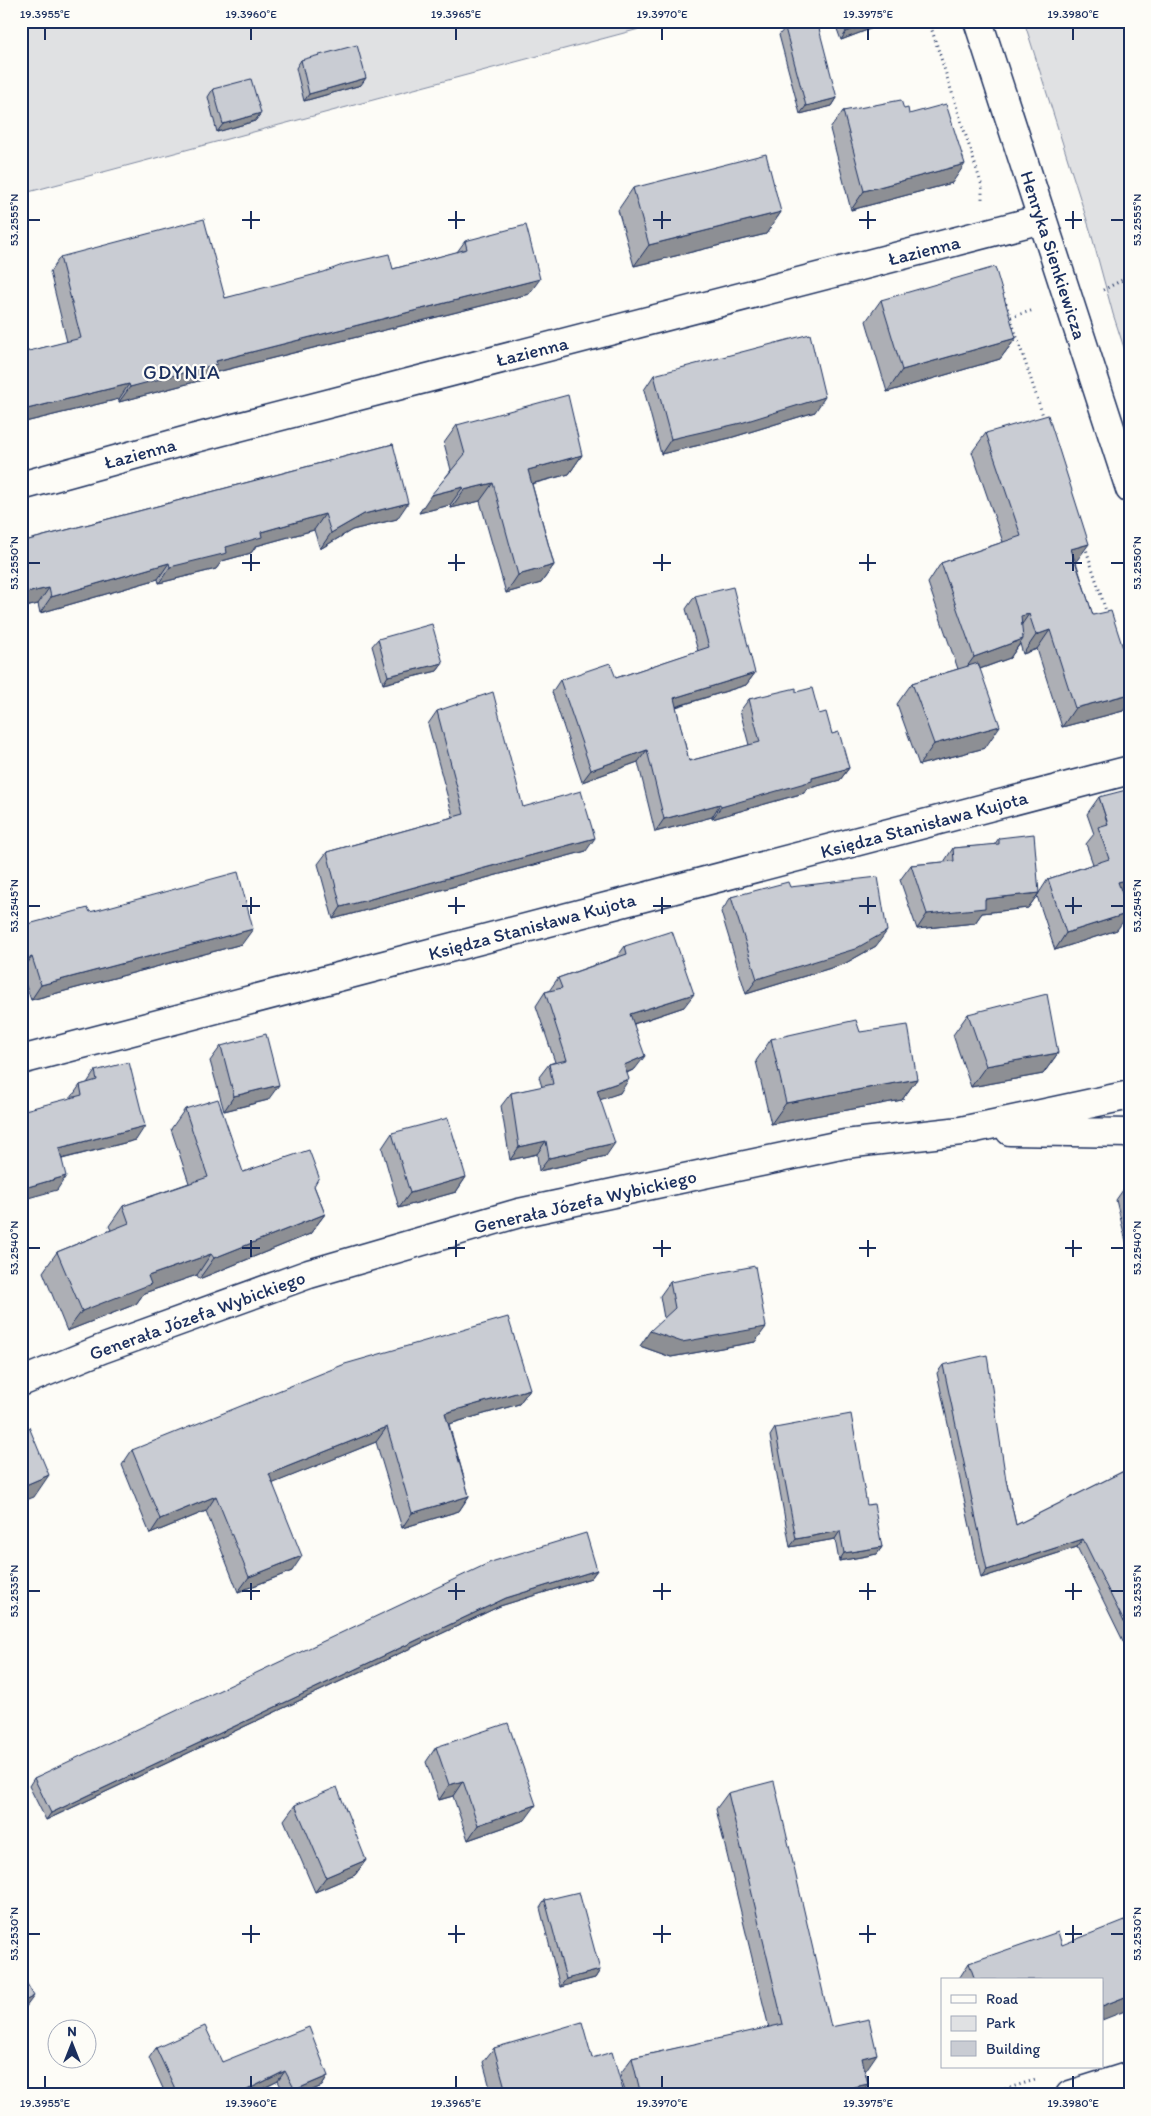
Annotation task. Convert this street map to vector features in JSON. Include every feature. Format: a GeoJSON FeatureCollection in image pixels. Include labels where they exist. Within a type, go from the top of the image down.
{"type":"FeatureCollection","features":[{"type":"Feature","properties":{"kind":"street","name":"Henryka Sienkiewicza"},"geometry":{"type":"LineString","coordinates":[[978,21],[1130,489]]}},
{"type":"Feature","properties":{"kind":"street","name":"Łazienna"},"geometry":{"type":"LineString","coordinates":[[21,486],[188,440],[1042,219]]}},
{"type":"Feature","properties":{"kind":"street","name":"Księdza Stanisława Kujota"},"geometry":{"type":"LineString","coordinates":[[21,1060],[1130,770]]}},
{"type":"Feature","properties":{"kind":"street","name":"Generała Józefa Wybickiego"},"geometry":{"type":"LineString","coordinates":[[21,1382],[102,1349],[309,1274],[519,1213],[845,1144],[961,1130],[1130,1095]]}},
{"type":"Feature","properties":{"kind":"street","name":"Generała Józefa Wybickiego"},"geometry":{"type":"LineString","coordinates":[[961,1130],[1130,1133]]}},
{"type":"Feature","properties":{"kind":"street"},"geometry":{"type":"LineString","coordinates":[[1070,2095],[1130,2076]]}},
{"type":"Feature","properties":{"kind":"path"},"geometry":{"type":"LineString","coordinates":[[929,21],[982,186],[983,235],[1044,420]]}},
{"type":"Feature","properties":{"kind":"path"},"geometry":{"type":"LineString","coordinates":[[1095,292],[1130,276]]}},
{"type":"Feature","properties":{"kind":"path"},"geometry":{"type":"LineString","coordinates":[[1011,317],[1042,308]]}},
{"type":"Feature","properties":{"kind":"path"},"geometry":{"type":"LineString","coordinates":[[1084,542],[1108,618]]}},
{"type":"Feature","properties":{"kind":"path"},"geometry":{"type":"LineString","coordinates":[[986,2095],[1040,2078]]}},
{"type":"Feature","properties":{"kind":"green space"},"geometry":{"type":"Polygon","coordinates":[[[21,21],[669,21],[21,194],[21,21]]]}},
{"type":"Feature","properties":{"kind":"green space"},"geometry":{"type":"Polygon","coordinates":[[[1024,21],[1130,21],[1130,366],[1113,314],[1091,233],[1024,21]]]}},
{"type":"Feature","properties":{"kind":"building"},"geometry":{"type":"Polygon","coordinates":[[[809,21],[817,21],[837,98],[806,106],[785,28],[809,21]]]}},
{"type":"Feature","properties":{"kind":"building"},"geometry":{"type":"Polygon","coordinates":[[[842,21],[875,21],[846,32],[842,21]]]}},
{"type":"Feature","properties":{"kind":"building"},"geometry":{"type":"Polygon","coordinates":[[[357,45],[366,78],[309,94],[301,60],[357,45]]]}},
{"type":"Feature","properties":{"kind":"building"},"geometry":{"type":"Polygon","coordinates":[[[251,79],[261,113],[223,124],[213,89],[251,79]]]}},
{"type":"Feature","properties":{"kind":"building"},"geometry":{"type":"Polygon","coordinates":[[[901,100],[904,109],[908,108],[909,114],[946,104],[965,164],[864,191],[843,111],[901,100]]]}},
{"type":"Feature","properties":{"kind":"building"},"geometry":{"type":"Polygon","coordinates":[[[766,154],[781,212],[649,245],[633,188],[766,154]]]}},
{"type":"Feature","properties":{"kind":"building"},"geometry":{"type":"Polygon","coordinates":[[[204,219],[225,298],[324,272],[345,264],[389,254],[393,269],[467,249],[465,241],[526,225],[540,279],[216,361],[217,364],[130,387],[129,384],[27,409],[21,386],[21,353],[81,338],[60,257],[204,219]]]}},
{"type":"Feature","properties":{"kind":"building"},"geometry":{"type":"Polygon","coordinates":[[[995,267],[1016,338],[902,370],[881,300],[995,267]]]}},
{"type":"Feature","properties":{"kind":"building"},"geometry":{"type":"Polygon","coordinates":[[[810,334],[825,397],[741,423],[671,439],[654,375],[810,334]]]}},
{"type":"Feature","properties":{"kind":"building"},"geometry":{"type":"Polygon","coordinates":[[[568,395],[582,455],[528,470],[554,565],[518,575],[493,483],[464,490],[463,487],[431,495],[465,454],[457,425],[568,395]]]}},
{"type":"Feature","properties":{"kind":"building"},"geometry":{"type":"Polygon","coordinates":[[[1048,415],[1089,544],[1071,549],[1093,615],[1111,611],[1130,670],[1130,694],[1075,708],[1050,630],[1036,635],[1029,614],[1021,616],[1023,639],[974,657],[941,563],[1021,536],[986,433],[1048,415]]]}},
{"type":"Feature","properties":{"kind":"building"},"geometry":{"type":"Polygon","coordinates":[[[393,444],[408,503],[364,514],[331,533],[325,514],[261,532],[262,537],[226,547],[227,553],[170,567],[169,563],[51,597],[49,588],[21,594],[21,542],[393,444]]]}},
{"type":"Feature","properties":{"kind":"building"},"geometry":{"type":"Polygon","coordinates":[[[733,587],[755,673],[674,698],[689,761],[760,742],[749,699],[796,688],[796,692],[812,688],[819,714],[826,712],[832,734],[839,732],[849,768],[812,778],[812,781],[721,807],[720,804],[664,819],[647,750],[591,770],[560,680],[610,663],[616,678],[709,647],[695,596],[733,587]]]}},
{"type":"Feature","properties":{"kind":"building"},"geometry":{"type":"Polygon","coordinates":[[[432,624],[443,663],[388,676],[378,639],[432,624]]]}},
{"type":"Feature","properties":{"kind":"building"},"geometry":{"type":"Polygon","coordinates":[[[978,663],[1000,726],[934,744],[912,683],[978,663]]]}},
{"type":"Feature","properties":{"kind":"building"},"geometry":{"type":"Polygon","coordinates":[[[493,692],[523,807],[581,791],[595,838],[341,907],[327,852],[464,814],[437,711],[493,692]]]}},
{"type":"Feature","properties":{"kind":"building"},"geometry":{"type":"Polygon","coordinates":[[[1130,789],[1130,879],[1118,882],[1129,913],[1066,933],[1048,879],[1109,859],[1098,827],[1108,824],[1099,797],[1130,789]]]}},
{"type":"Feature","properties":{"kind":"building"},"geometry":{"type":"Polygon","coordinates":[[[1034,834],[1039,893],[985,899],[985,908],[927,914],[911,865],[954,861],[953,848],[999,844],[999,838],[1034,834]]]}},
{"type":"Feature","properties":{"kind":"building"},"geometry":{"type":"Polygon","coordinates":[[[238,872],[253,929],[41,985],[32,957],[21,961],[21,926],[88,908],[90,912],[238,872]]]}},
{"type":"Feature","properties":{"kind":"building"},"geometry":{"type":"Polygon","coordinates":[[[878,877],[887,931],[855,949],[757,979],[731,897],[788,882],[790,887],[878,877]]]}},
{"type":"Feature","properties":{"kind":"building"},"geometry":{"type":"Polygon","coordinates":[[[672,931],[694,994],[630,1014],[645,1056],[624,1065],[629,1079],[597,1090],[615,1143],[549,1158],[546,1141],[519,1147],[511,1093],[553,1084],[549,1064],[567,1060],[545,992],[562,988],[558,978],[627,954],[625,946],[672,931]]]}},
{"type":"Feature","properties":{"kind":"building"},"geometry":{"type":"Polygon","coordinates":[[[1047,994],[1058,1053],[986,1066],[968,1014],[1047,994]]]}},
{"type":"Feature","properties":{"kind":"building"},"geometry":{"type":"Polygon","coordinates":[[[856,1020],[860,1032],[908,1025],[917,1079],[786,1103],[771,1039],[856,1020]]]}},
{"type":"Feature","properties":{"kind":"building"},"geometry":{"type":"Polygon","coordinates":[[[266,1034],[279,1085],[234,1096],[221,1046],[266,1034]]]}},
{"type":"Feature","properties":{"kind":"building"},"geometry":{"type":"Polygon","coordinates":[[[129,1062],[145,1126],[59,1148],[66,1176],[21,1189],[21,1111],[82,1095],[80,1085],[97,1080],[95,1071],[129,1062]]]}},
{"type":"Feature","properties":{"kind":"building"},"geometry":{"type":"Polygon","coordinates":[[[218,1099],[243,1172],[309,1150],[319,1177],[314,1186],[325,1214],[214,1258],[211,1254],[148,1276],[151,1284],[82,1311],[57,1252],[129,1223],[123,1206],[208,1177],[185,1109],[218,1099]]]}},
{"type":"Feature","properties":{"kind":"building"},"geometry":{"type":"Polygon","coordinates":[[[448,1118],[466,1177],[410,1193],[392,1133],[448,1118]]]}},
{"type":"Feature","properties":{"kind":"building"},"geometry":{"type":"Polygon","coordinates":[[[21,1231],[27,1249],[21,1251],[21,1231]]]}},
{"type":"Feature","properties":{"kind":"building"},"geometry":{"type":"Polygon","coordinates":[[[755,1266],[766,1327],[682,1342],[650,1331],[675,1308],[670,1282],[755,1266]]]}},
{"type":"Feature","properties":{"kind":"building"},"geometry":{"type":"Polygon","coordinates":[[[508,1317],[530,1389],[445,1413],[469,1496],[412,1513],[387,1427],[269,1474],[302,1556],[249,1577],[216,1496],[160,1519],[132,1450],[345,1364],[508,1317]]]}},
{"type":"Feature","properties":{"kind":"building"},"geometry":{"type":"Polygon","coordinates":[[[987,1355],[1006,1480],[1016,1525],[1130,1468],[1130,1634],[1083,1539],[987,1570],[943,1365],[987,1355]]]}},
{"type":"Feature","properties":{"kind":"building"},"geometry":{"type":"Polygon","coordinates":[[[851,1414],[867,1505],[874,1504],[882,1547],[844,1553],[840,1531],[796,1539],[775,1428],[851,1414]]]}},
{"type":"Feature","properties":{"kind":"building"},"geometry":{"type":"Polygon","coordinates":[[[29,1427],[49,1475],[21,1487],[21,1430],[29,1427]]]}},
{"type":"Feature","properties":{"kind":"building"},"geometry":{"type":"Polygon","coordinates":[[[586,1533],[597,1570],[506,1598],[51,1813],[34,1778],[491,1562],[586,1533]]]}},
{"type":"Feature","properties":{"kind":"building"},"geometry":{"type":"Polygon","coordinates":[[[508,1723],[536,1805],[478,1825],[463,1781],[449,1785],[436,1747],[508,1723]]]}},
{"type":"Feature","properties":{"kind":"building"},"geometry":{"type":"Polygon","coordinates":[[[774,1781],[831,2027],[869,2019],[877,2054],[862,2058],[868,2084],[818,2095],[641,2095],[632,2058],[783,2024],[728,1793],[774,1781]]]}},
{"type":"Feature","properties":{"kind":"building"},"geometry":{"type":"Polygon","coordinates":[[[337,1787],[366,1860],[326,1877],[295,1805],[337,1787]]]}},
{"type":"Feature","properties":{"kind":"building"},"geometry":{"type":"Polygon","coordinates":[[[579,1892],[600,1970],[566,1979],[545,1900],[579,1892]]]}},
{"type":"Feature","properties":{"kind":"building"},"geometry":{"type":"Polygon","coordinates":[[[1130,1918],[1130,1995],[1104,2005],[1104,1978],[974,1978],[969,1963],[1058,1932],[1062,1945],[1130,1918]]]}},
{"type":"Feature","properties":{"kind":"building"},"geometry":{"type":"Polygon","coordinates":[[[21,1974],[34,1996],[21,2003],[21,1974]]]}},
{"type":"Feature","properties":{"kind":"building"},"geometry":{"type":"Polygon","coordinates":[[[21,2006],[25,2014],[21,2016],[21,2006]]]}},
{"type":"Feature","properties":{"kind":"building"},"geometry":{"type":"Polygon","coordinates":[[[582,2022],[592,2058],[612,2052],[623,2090],[605,2095],[507,2095],[494,2048],[582,2022]]]}},
{"type":"Feature","properties":{"kind":"building"},"geometry":{"type":"Polygon","coordinates":[[[205,2026],[222,2062],[309,2027],[328,2076],[295,2090],[285,2071],[237,2095],[178,2095],[156,2048],[205,2026]]]}},
{"type":"Feature","properties":{"kind":"district","name":"GDYNIA"},"geometry":{"type":"Point","coordinates":[182,372]}}]}
